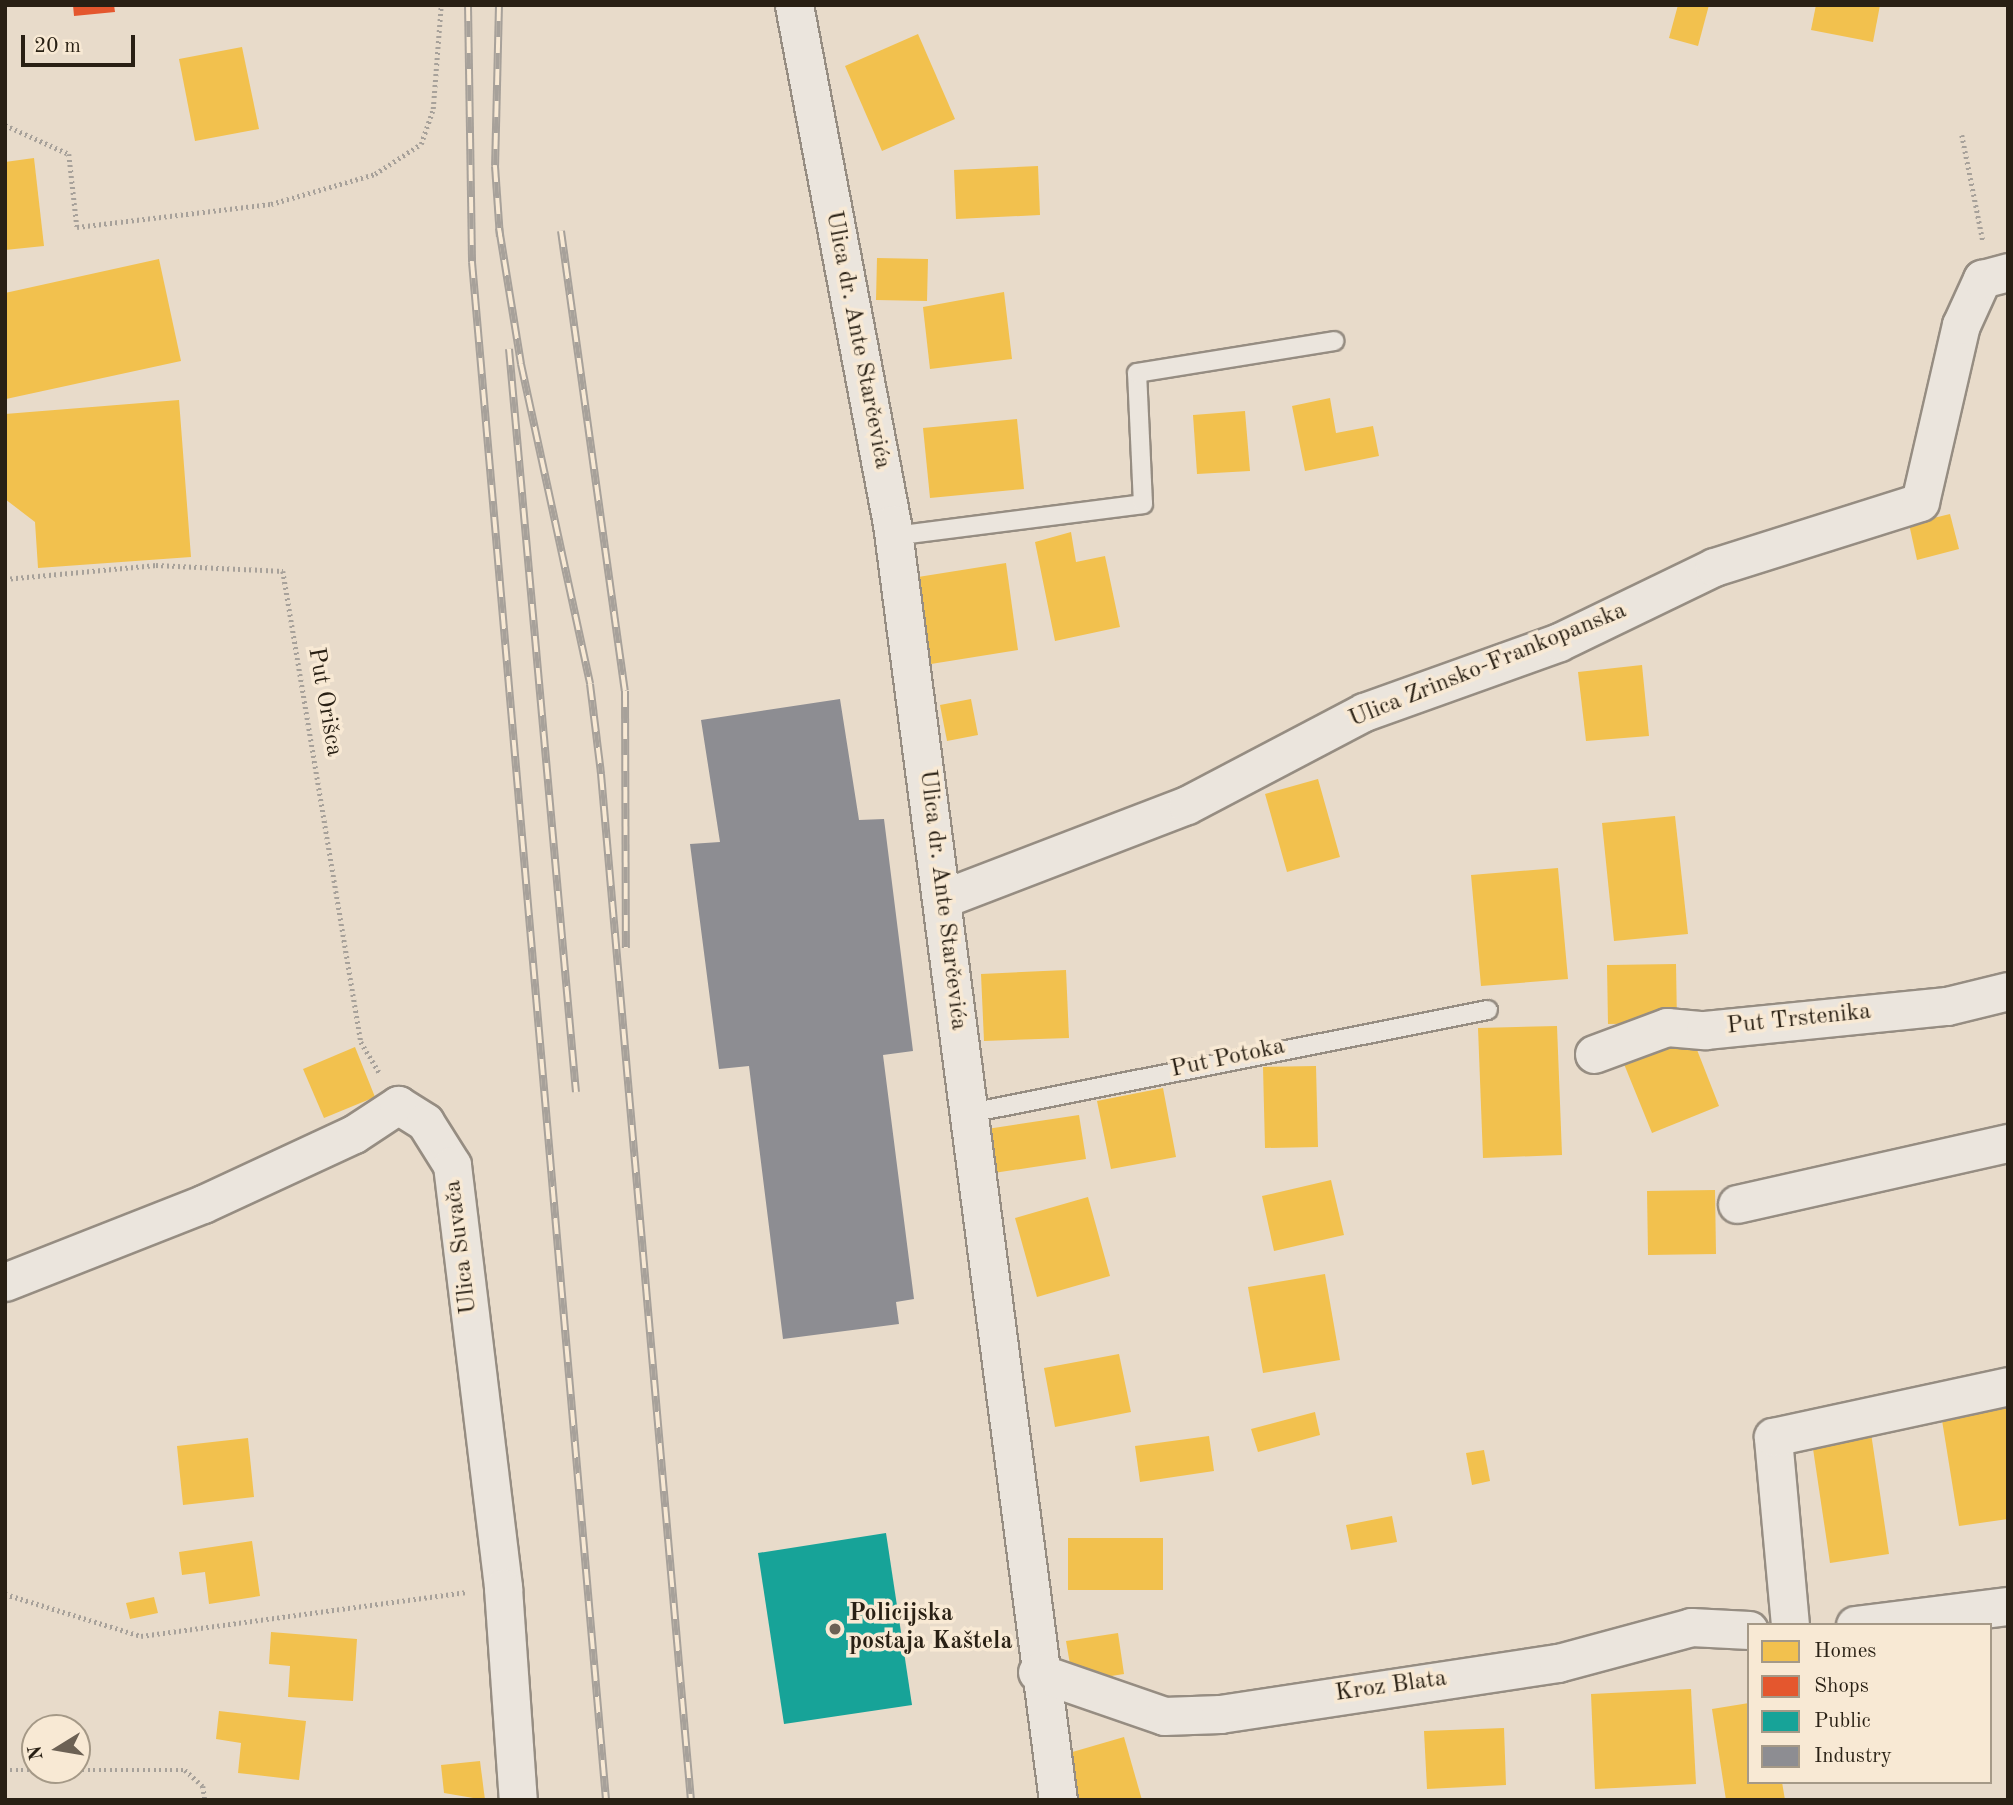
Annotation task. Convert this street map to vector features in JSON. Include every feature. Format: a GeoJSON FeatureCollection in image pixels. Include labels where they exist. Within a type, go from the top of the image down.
{"type":"FeatureCollection","features":[{"type":"Feature","properties":{"kind":"street","name":"Ulica dr. Ante Starčevića"},"geometry":{"type":"LineString","coordinates":[[794,5],[894,536],[970,1113],[1037,1672],[1058,1800]]}},
{"type":"Feature","properties":{"kind":"street","name":"Ulica Zrinsko-Frankopanska"},"geometry":{"type":"LineString","coordinates":[[942,900],[1187,805],[1364,712],[1559,642],[1713,567],[1920,502],[1961,325],[1995,275]]}},
{"type":"Feature","properties":{"kind":"street","name":"Put Trstenika"},"geometry":{"type":"LineString","coordinates":[[1594,1055],[1667,1027],[1705,1030],[1947,1006],[2008,991]]}},
{"type":"Feature","properties":{"kind":"street"},"geometry":{"type":"LineString","coordinates":[[5,1282],[203,1205],[354,1134],[398,1105]]}},
{"type":"Feature","properties":{"kind":"street","name":"Ulica Suvača"},"geometry":{"type":"LineString","coordinates":[[398,1105],[425,1122],[452,1165],[503,1588],[518,1800]]}},
{"type":"Feature","properties":{"kind":"street"},"geometry":{"type":"LineString","coordinates":[[1737,1204],[2008,1143]]}},
{"type":"Feature","properties":{"kind":"street"},"geometry":{"type":"LineString","coordinates":[[1790,1623],[1773,1437],[2008,1386]]}},
{"type":"Feature","properties":{"kind":"street"},"geometry":{"type":"LineString","coordinates":[[1871,1623],[2008,1606]]}},
{"type":"Feature","properties":{"kind":"street","name":"Kroz Blata"},"geometry":{"type":"LineString","coordinates":[[1037,1672],[1164,1716],[1220,1714],[1558,1664],[1691,1626],[1747,1630]]}},
{"type":"Feature","properties":{"kind":"lane"},"geometry":{"type":"LineString","coordinates":[[894,536],[1143,504],[1137,373],[1334,341]]}},
{"type":"Feature","properties":{"kind":"lane","name":"Put Potoka"},"geometry":{"type":"LineString","coordinates":[[970,1113],[1488,1010]]}},
{"type":"Feature","properties":{"kind":"path"},"geometry":{"type":"LineString","coordinates":[[5,125],[69,154],[77,227],[271,204],[375,174],[421,144],[433,109],[441,5]]}},
{"type":"Feature","properties":{"kind":"path"},"geometry":{"type":"LineString","coordinates":[[1962,135],[1984,245],[1995,275]]}},
{"type":"Feature","properties":{"kind":"path","name":"Put Orišca"},"geometry":{"type":"LineString","coordinates":[[5,579],[156,565],[283,571],[361,1042],[398,1105]]}},
{"type":"Feature","properties":{"kind":"path"},"geometry":{"type":"LineString","coordinates":[[5,1594],[141,1636],[503,1588]]}},
{"type":"Feature","properties":{"kind":"path"},"geometry":{"type":"LineString","coordinates":[[91,1770],[185,1770],[203,1786],[205,1800]]}},
{"type":"Feature","properties":{"kind":"building: Homes"},"geometry":{"type":"Polygon","coordinates":[[[1678,5],[1709,5],[1698,46],[1669,38],[1678,5]]]}},
{"type":"Feature","properties":{"kind":"building: Homes"},"geometry":{"type":"Polygon","coordinates":[[[1816,5],[1880,5],[1873,42],[1811,30],[1816,5]]]}},
{"type":"Feature","properties":{"kind":"building: Homes"},"geometry":{"type":"Polygon","coordinates":[[[918,34],[955,119],[882,151],[845,66],[918,34]]]}},
{"type":"Feature","properties":{"kind":"building: Homes"},"geometry":{"type":"Polygon","coordinates":[[[242,47],[259,129],[195,141],[179,59],[242,47]]]}},
{"type":"Feature","properties":{"kind":"building: Homes"},"geometry":{"type":"Polygon","coordinates":[[[34,158],[44,246],[5,250],[5,162],[34,158]]]}},
{"type":"Feature","properties":{"kind":"building: Homes"},"geometry":{"type":"Polygon","coordinates":[[[1038,166],[1040,215],[956,219],[954,170],[1038,166]]]}},
{"type":"Feature","properties":{"kind":"building: Homes"},"geometry":{"type":"Polygon","coordinates":[[[877,258],[928,259],[927,301],[876,300],[877,258]]]}},
{"type":"Feature","properties":{"kind":"building: Homes"},"geometry":{"type":"Polygon","coordinates":[[[159,259],[181,361],[6,399],[5,293],[159,259]]]}},
{"type":"Feature","properties":{"kind":"building: Homes"},"geometry":{"type":"Polygon","coordinates":[[[1004,292],[1012,359],[930,369],[923,307],[1004,292]]]}},
{"type":"Feature","properties":{"kind":"building: Homes"},"geometry":{"type":"Polygon","coordinates":[[[1330,398],[1336,433],[1373,426],[1379,456],[1305,471],[1292,406],[1330,398]]]}},
{"type":"Feature","properties":{"kind":"building: Homes"},"geometry":{"type":"Polygon","coordinates":[[[179,400],[191,557],[38,568],[35,522],[5,499],[5,414],[179,400]]]}},
{"type":"Feature","properties":{"kind":"building: Homes"},"geometry":{"type":"Polygon","coordinates":[[[1245,411],[1250,471],[1197,474],[1193,415],[1245,411]]]}},
{"type":"Feature","properties":{"kind":"building: Homes"},"geometry":{"type":"Polygon","coordinates":[[[1017,419],[1024,489],[930,498],[923,428],[1017,419]]]}},
{"type":"Feature","properties":{"kind":"building: Homes"},"geometry":{"type":"Polygon","coordinates":[[[1950,514],[1959,549],[1917,560],[1909,524],[1950,514]]]}},
{"type":"Feature","properties":{"kind":"building: Homes"},"geometry":{"type":"Polygon","coordinates":[[[1071,532],[1076,562],[1105,556],[1120,627],[1055,641],[1035,542],[1071,532]]]}},
{"type":"Feature","properties":{"kind":"building: Homes"},"geometry":{"type":"Polygon","coordinates":[[[1006,563],[1018,650],[931,664],[918,577],[1006,563]]]}},
{"type":"Feature","properties":{"kind":"building: Homes"},"geometry":{"type":"Polygon","coordinates":[[[1642,665],[1649,736],[1586,741],[1578,672],[1642,665]]]}},
{"type":"Feature","properties":{"kind":"building: Homes"},"geometry":{"type":"Polygon","coordinates":[[[971,699],[978,735],[947,741],[940,705],[971,699]]]}},
{"type":"Feature","properties":{"kind":"building: Homes"},"geometry":{"type":"Polygon","coordinates":[[[1318,779],[1340,857],[1287,872],[1265,794],[1318,779]]]}},
{"type":"Feature","properties":{"kind":"building: Homes"},"geometry":{"type":"Polygon","coordinates":[[[1675,816],[1688,934],[1614,941],[1602,823],[1675,816]]]}},
{"type":"Feature","properties":{"kind":"building: Homes"},"geometry":{"type":"Polygon","coordinates":[[[1558,868],[1568,979],[1481,986],[1471,875],[1558,868]]]}},
{"type":"Feature","properties":{"kind":"building: Homes"},"geometry":{"type":"Polygon","coordinates":[[[1676,964],[1677,1023],[1608,1024],[1607,965],[1676,964]]]}},
{"type":"Feature","properties":{"kind":"building: Homes"},"geometry":{"type":"Polygon","coordinates":[[[1066,970],[1069,1038],[984,1041],[981,974],[1066,970]]]}},
{"type":"Feature","properties":{"kind":"building: Homes"},"geometry":{"type":"Polygon","coordinates":[[[1557,1026],[1562,1155],[1483,1158],[1478,1028],[1557,1026]]]}},
{"type":"Feature","properties":{"kind":"building: Homes"},"geometry":{"type":"Polygon","coordinates":[[[1692,1037],[1719,1106],[1652,1133],[1624,1064],[1692,1037]]]}},
{"type":"Feature","properties":{"kind":"building: Homes"},"geometry":{"type":"Polygon","coordinates":[[[355,1047],[375,1097],[324,1118],[303,1069],[355,1047]]]}},
{"type":"Feature","properties":{"kind":"building: Homes"},"geometry":{"type":"Polygon","coordinates":[[[1316,1066],[1318,1147],[1265,1148],[1263,1067],[1316,1066]]]}},
{"type":"Feature","properties":{"kind":"building: Homes"},"geometry":{"type":"Polygon","coordinates":[[[1163,1088],[1176,1157],[1111,1169],[1097,1101],[1163,1088]]]}},
{"type":"Feature","properties":{"kind":"building: Homes"},"geometry":{"type":"Polygon","coordinates":[[[1079,1115],[1086,1159],[994,1173],[987,1129],[1079,1115]]]}},
{"type":"Feature","properties":{"kind":"building: Homes"},"geometry":{"type":"Polygon","coordinates":[[[1331,1180],[1344,1235],[1274,1251],[1262,1196],[1331,1180]]]}},
{"type":"Feature","properties":{"kind":"building: Homes"},"geometry":{"type":"Polygon","coordinates":[[[1715,1190],[1716,1254],[1648,1255],[1647,1191],[1715,1190]]]}},
{"type":"Feature","properties":{"kind":"building: Homes"},"geometry":{"type":"Polygon","coordinates":[[[1088,1197],[1110,1276],[1037,1297],[1015,1218],[1088,1197]]]}},
{"type":"Feature","properties":{"kind":"building: Homes"},"geometry":{"type":"Polygon","coordinates":[[[1325,1274],[1340,1360],[1263,1373],[1248,1287],[1325,1274]]]}},
{"type":"Feature","properties":{"kind":"building: Homes"},"geometry":{"type":"Polygon","coordinates":[[[1119,1354],[1131,1412],[1055,1427],[1044,1368],[1119,1354]]]}},
{"type":"Feature","properties":{"kind":"building: Homes"},"geometry":{"type":"Polygon","coordinates":[[[2008,1404],[2008,1519],[1959,1526],[1941,1414],[2008,1404]]]}},
{"type":"Feature","properties":{"kind":"building: Homes"},"geometry":{"type":"Polygon","coordinates":[[[1315,1412],[1320,1435],[1258,1452],[1251,1429],[1315,1412]]]}},
{"type":"Feature","properties":{"kind":"building: Homes"},"geometry":{"type":"Polygon","coordinates":[[[1871,1433],[1889,1554],[1830,1563],[1812,1442],[1871,1433]]]}},
{"type":"Feature","properties":{"kind":"building: Homes"},"geometry":{"type":"Polygon","coordinates":[[[1209,1436],[1214,1471],[1140,1482],[1135,1446],[1209,1436]]]}},
{"type":"Feature","properties":{"kind":"building: Homes"},"geometry":{"type":"Polygon","coordinates":[[[248,1438],[254,1497],[183,1505],[177,1446],[248,1438]]]}},
{"type":"Feature","properties":{"kind":"building: Homes"},"geometry":{"type":"Polygon","coordinates":[[[1484,1450],[1490,1481],[1472,1485],[1466,1453],[1484,1450]]]}},
{"type":"Feature","properties":{"kind":"building: Homes"},"geometry":{"type":"Polygon","coordinates":[[[1392,1516],[1397,1542],[1351,1550],[1346,1525],[1392,1516]]]}},
{"type":"Feature","properties":{"kind":"building: Homes"},"geometry":{"type":"Polygon","coordinates":[[[1068,1538],[1163,1538],[1163,1590],[1068,1590],[1068,1538]]]}},
{"type":"Feature","properties":{"kind":"building: Homes"},"geometry":{"type":"Polygon","coordinates":[[[252,1541],[260,1596],[209,1604],[205,1572],[182,1575],[179,1552],[252,1541]]]}},
{"type":"Feature","properties":{"kind":"building: Homes"},"geometry":{"type":"Polygon","coordinates":[[[154,1597],[158,1613],[130,1619],[126,1603],[154,1597]]]}},
{"type":"Feature","properties":{"kind":"building: Homes"},"geometry":{"type":"Polygon","coordinates":[[[271,1632],[357,1639],[353,1701],[288,1697],[290,1666],[269,1664],[271,1632]]]}},
{"type":"Feature","properties":{"kind":"building: Homes"},"geometry":{"type":"Polygon","coordinates":[[[1118,1633],[1124,1674],[1073,1682],[1066,1641],[1118,1633]]]}},
{"type":"Feature","properties":{"kind":"building: Homes"},"geometry":{"type":"Polygon","coordinates":[[[1691,1689],[1696,1784],[1595,1789],[1591,1694],[1691,1689]]]}},
{"type":"Feature","properties":{"kind":"building: Homes"},"geometry":{"type":"Polygon","coordinates":[[[1747,1703],[1747,1784],[1782,1784],[1785,1800],[1726,1800],[1712,1709],[1747,1703]]]}},
{"type":"Feature","properties":{"kind":"building: Homes"},"geometry":{"type":"Polygon","coordinates":[[[219,1711],[306,1721],[299,1780],[238,1773],[241,1743],[216,1739],[219,1711]]]}},
{"type":"Feature","properties":{"kind":"building: Homes"},"geometry":{"type":"Polygon","coordinates":[[[1504,1728],[1506,1785],[1427,1789],[1424,1731],[1504,1728]]]}},
{"type":"Feature","properties":{"kind":"building: Homes"},"geometry":{"type":"Polygon","coordinates":[[[1124,1737],[1142,1800],[1075,1800],[1062,1755],[1124,1737]]]}},
{"type":"Feature","properties":{"kind":"building: Homes"},"geometry":{"type":"Polygon","coordinates":[[[480,1761],[485,1800],[444,1793],[441,1765],[480,1761]]]}},
{"type":"Feature","properties":{"kind":"building: Shops"},"geometry":{"type":"Polygon","coordinates":[[[73,5],[114,5],[115,12],[74,16],[73,5]]]}},
{"type":"Feature","properties":{"kind":"building: Public","name":"Policijska postaja Kaštela"},"geometry":{"type":"Polygon","coordinates":[[[886,1533],[912,1705],[784,1724],[758,1553],[886,1533]]]}},
{"type":"Feature","properties":{"kind":"building: Industry"},"geometry":{"type":"Polygon","coordinates":[[[840,699],[859,820],[884,819],[913,1051],[883,1055],[914,1299],[896,1302],[899,1324],[783,1339],[749,1066],[719,1069],[690,844],[720,842],[701,720],[840,699]]]}},
{"type":"Feature","properties":{"kind":"railway"},"geometry":{"type":"LineString","coordinates":[[468,5],[472,262],[606,1800]]}},
{"type":"Feature","properties":{"kind":"railway"},"geometry":{"type":"LineString","coordinates":[[499,5],[495,166],[500,237]]}},
{"type":"Feature","properties":{"kind":"railway"},"geometry":{"type":"LineString","coordinates":[[499,228],[521,364],[590,684],[601,774],[691,1800]]}},
{"type":"Feature","properties":{"kind":"railway"},"geometry":{"type":"LineString","coordinates":[[561,231],[625,691],[626,948]]}},
{"type":"Feature","properties":{"kind":"railway"},"geometry":{"type":"LineString","coordinates":[[509,349],[576,1092]]}},
{"type":"Feature","properties":{"kind":"place","name":"Policijska postaja Kaštela"},"geometry":{"type":"Point","coordinates":[835,1629]}}]}
